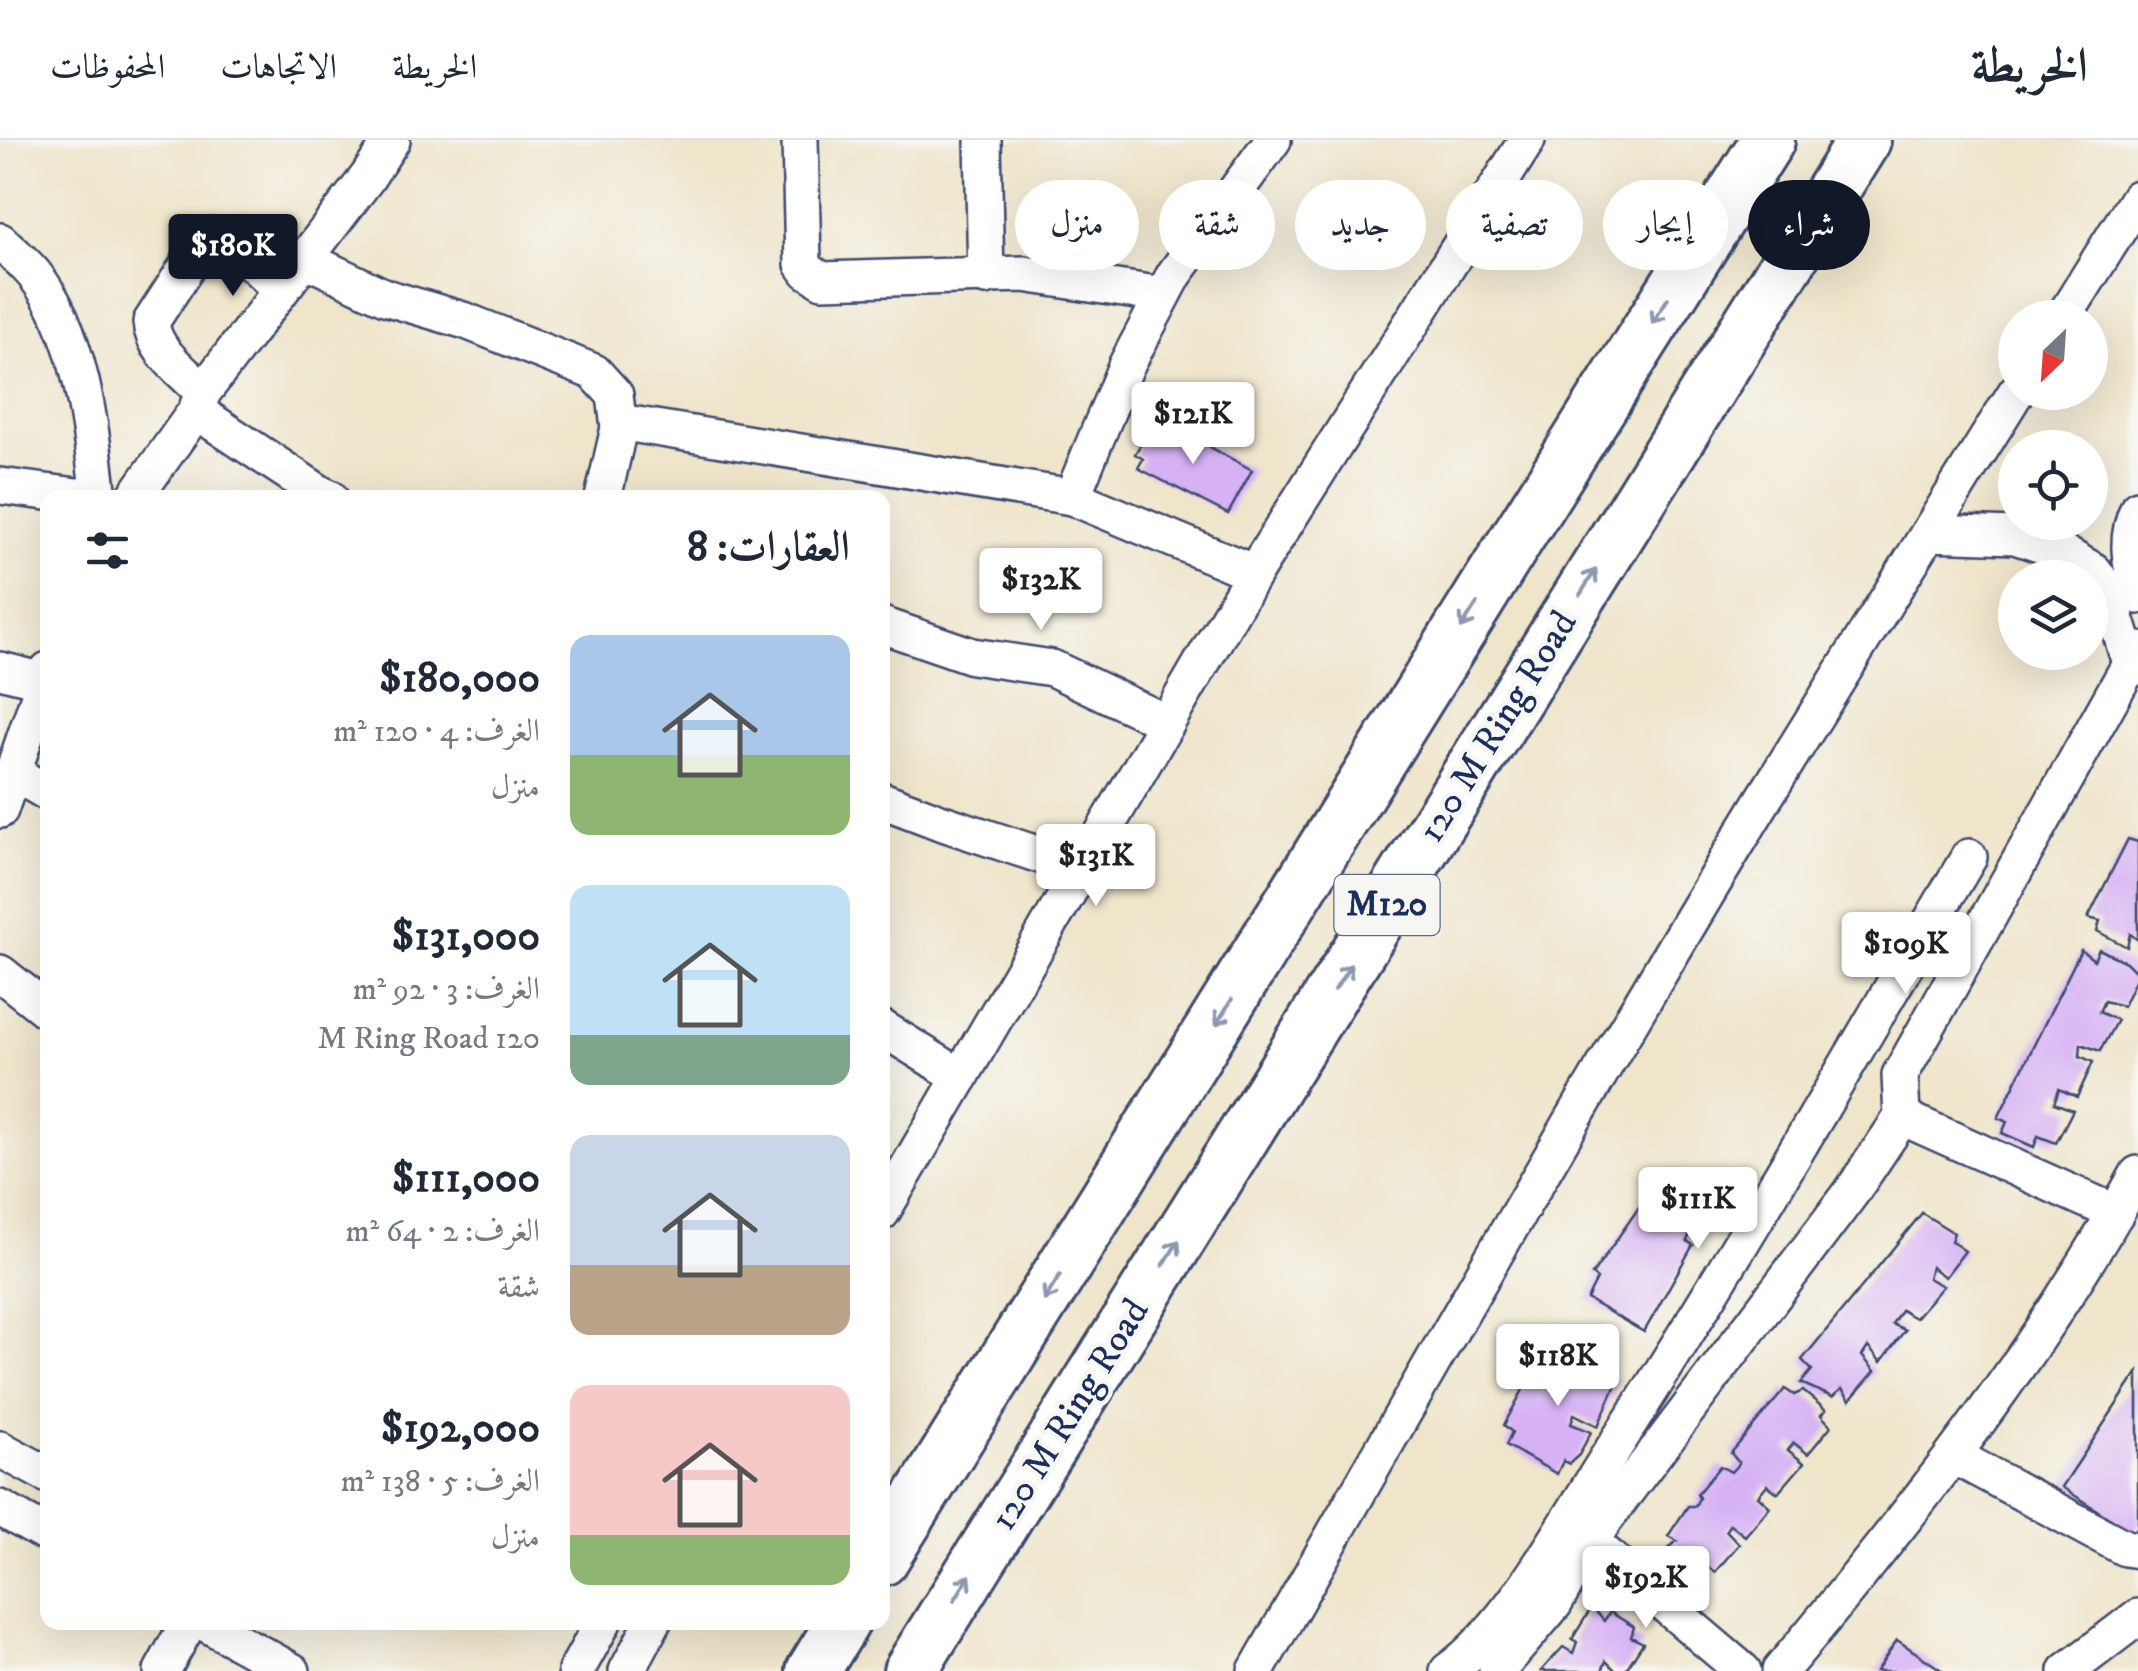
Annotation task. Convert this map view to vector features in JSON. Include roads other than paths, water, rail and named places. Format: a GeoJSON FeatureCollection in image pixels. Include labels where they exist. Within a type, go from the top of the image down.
{"type":"FeatureCollection","features":[{"type":"Feature","properties":{"kind":"highway","name":"M120"},"geometry":{"type":"LineString","coordinates":[[890,1547],[1768,140]]}},
{"type":"Feature","properties":{"kind":"highway","name":"120 M Ring Road"},"geometry":{"type":"LineString","coordinates":[[910,1671],[1864,140]]}},
{"type":"Feature","properties":{"kind":"highway"},"geometry":{"type":"LineString","coordinates":[[813,1671],[838,1630]]}},
{"type":"Feature","properties":{"kind":"street"},"geometry":{"type":"LineString","coordinates":[[139,490],[199,401],[392,140]]}},
{"type":"Feature","properties":{"kind":"street"},"geometry":{"type":"LineString","coordinates":[[800,140],[803,264],[822,280],[1024,274],[1164,295]]}},
{"type":"Feature","properties":{"kind":"street"},"geometry":{"type":"LineString","coordinates":[[984,140],[986,277]]}},
{"type":"Feature","properties":{"kind":"street"},"geometry":{"type":"LineString","coordinates":[[1072,497],[1126,366],[1174,274],[1273,140]]}},
{"type":"Feature","properties":{"kind":"street"},"geometry":{"type":"LineString","coordinates":[[890,1197],[1254,573],[1527,140]]}},
{"type":"Feature","properties":{"kind":"street"},"geometry":{"type":"LineString","coordinates":[[2074,300],[2138,198]]}},
{"type":"Feature","properties":{"kind":"street"},"geometry":{"type":"LineString","coordinates":[[281,290],[232,243],[214,236],[202,242],[151,322],[152,334],[199,401],[316,490]]}},
{"type":"Feature","properties":{"kind":"street"},"geometry":{"type":"LineString","coordinates":[[0,241],[35,275],[63,322],[86,398],[95,490]]}},
{"type":"Feature","properties":{"kind":"street"},"geometry":{"type":"LineString","coordinates":[[305,259],[386,296],[466,321],[594,372],[615,395],[620,428],[605,490]]}},
{"type":"Feature","properties":{"kind":"street"},"geometry":{"type":"LineString","coordinates":[[1256,1671],[1615,1048],[2005,410]]}},
{"type":"Feature","properties":{"kind":"street"},"geometry":{"type":"LineString","coordinates":[[619,422],[1072,497],[1254,573]]}},
{"type":"Feature","properties":{"kind":"street"},"geometry":{"type":"LineString","coordinates":[[0,486],[40,491]]}},
{"type":"Feature","properties":{"kind":"street"},"geometry":{"type":"LineString","coordinates":[[2138,508],[2129,528],[2138,596]]}},
{"type":"Feature","properties":{"kind":"street"},"geometry":{"type":"LineString","coordinates":[[1497,1671],[1554,1604],[1590,1541],[1852,1192],[1902,1116],[1900,1075],[2136,660],[2108,592],[2094,571],[2060,550],[2015,536],[1929,533]]}},
{"type":"Feature","properties":{"kind":"street"},"geometry":{"type":"LineString","coordinates":[[890,629],[972,656],[1052,668],[1167,723]]}},
{"type":"Feature","properties":{"kind":"street"},"geometry":{"type":"LineString","coordinates":[[0,670],[40,674]]}},
{"type":"Feature","properties":{"kind":"street"},"geometry":{"type":"LineString","coordinates":[[0,810],[40,692]]}},
{"type":"Feature","properties":{"kind":"street"},"geometry":{"type":"LineString","coordinates":[[12,772],[40,788]]}},
{"type":"Feature","properties":{"kind":"street"},"geometry":{"type":"LineString","coordinates":[[890,803],[1082,869]]}},
{"type":"Feature","properties":{"kind":"street"},"geometry":{"type":"LineString","coordinates":[[1448,1671],[1464,1659],[1518,1598],[1707,1302],[1969,857]]}},
{"type":"Feature","properties":{"kind":"street"},"geometry":{"type":"LineString","coordinates":[[0,973],[40,1005]]}},
{"type":"Feature","properties":{"kind":"street"},"geometry":{"type":"LineString","coordinates":[[890,1033],[960,1078]]}},
{"type":"Feature","properties":{"kind":"street"},"geometry":{"type":"LineString","coordinates":[[1902,1116],[2116,1213]]}},
{"type":"Feature","properties":{"kind":"street"},"geometry":{"type":"LineString","coordinates":[[1780,1671],[1954,1456],[2010,1380],[2062,1302],[2138,1174]]}},
{"type":"Feature","properties":{"kind":"street"},"geometry":{"type":"LineString","coordinates":[[0,1448],[40,1470]]}},
{"type":"Feature","properties":{"kind":"street"},"geometry":{"type":"LineString","coordinates":[[1954,1456],[2125,1548],[2138,1550]]}},
{"type":"Feature","properties":{"kind":"street"},"geometry":{"type":"LineString","coordinates":[[0,1508],[40,1530]]}},
{"type":"Feature","properties":{"kind":"street"},"geometry":{"type":"LineString","coordinates":[[1590,1541],[1743,1671]]}},
{"type":"Feature","properties":{"kind":"street"},"geometry":{"type":"LineString","coordinates":[[2067,1671],[2138,1617]]}},
{"type":"Feature","properties":{"kind":"street"},"geometry":{"type":"LineString","coordinates":[[162,1671],[185,1630]]}},
{"type":"Feature","properties":{"kind":"street"},"geometry":{"type":"LineString","coordinates":[[218,1630],[292,1671]]}},
{"type":"Feature","properties":{"kind":"street"},"geometry":{"type":"LineString","coordinates":[[576,1671],[599,1630]]}},
{"type":"Feature","properties":{"kind":"street"},"geometry":{"type":"LineString","coordinates":[[627,1671],[641,1630]]}}]}
